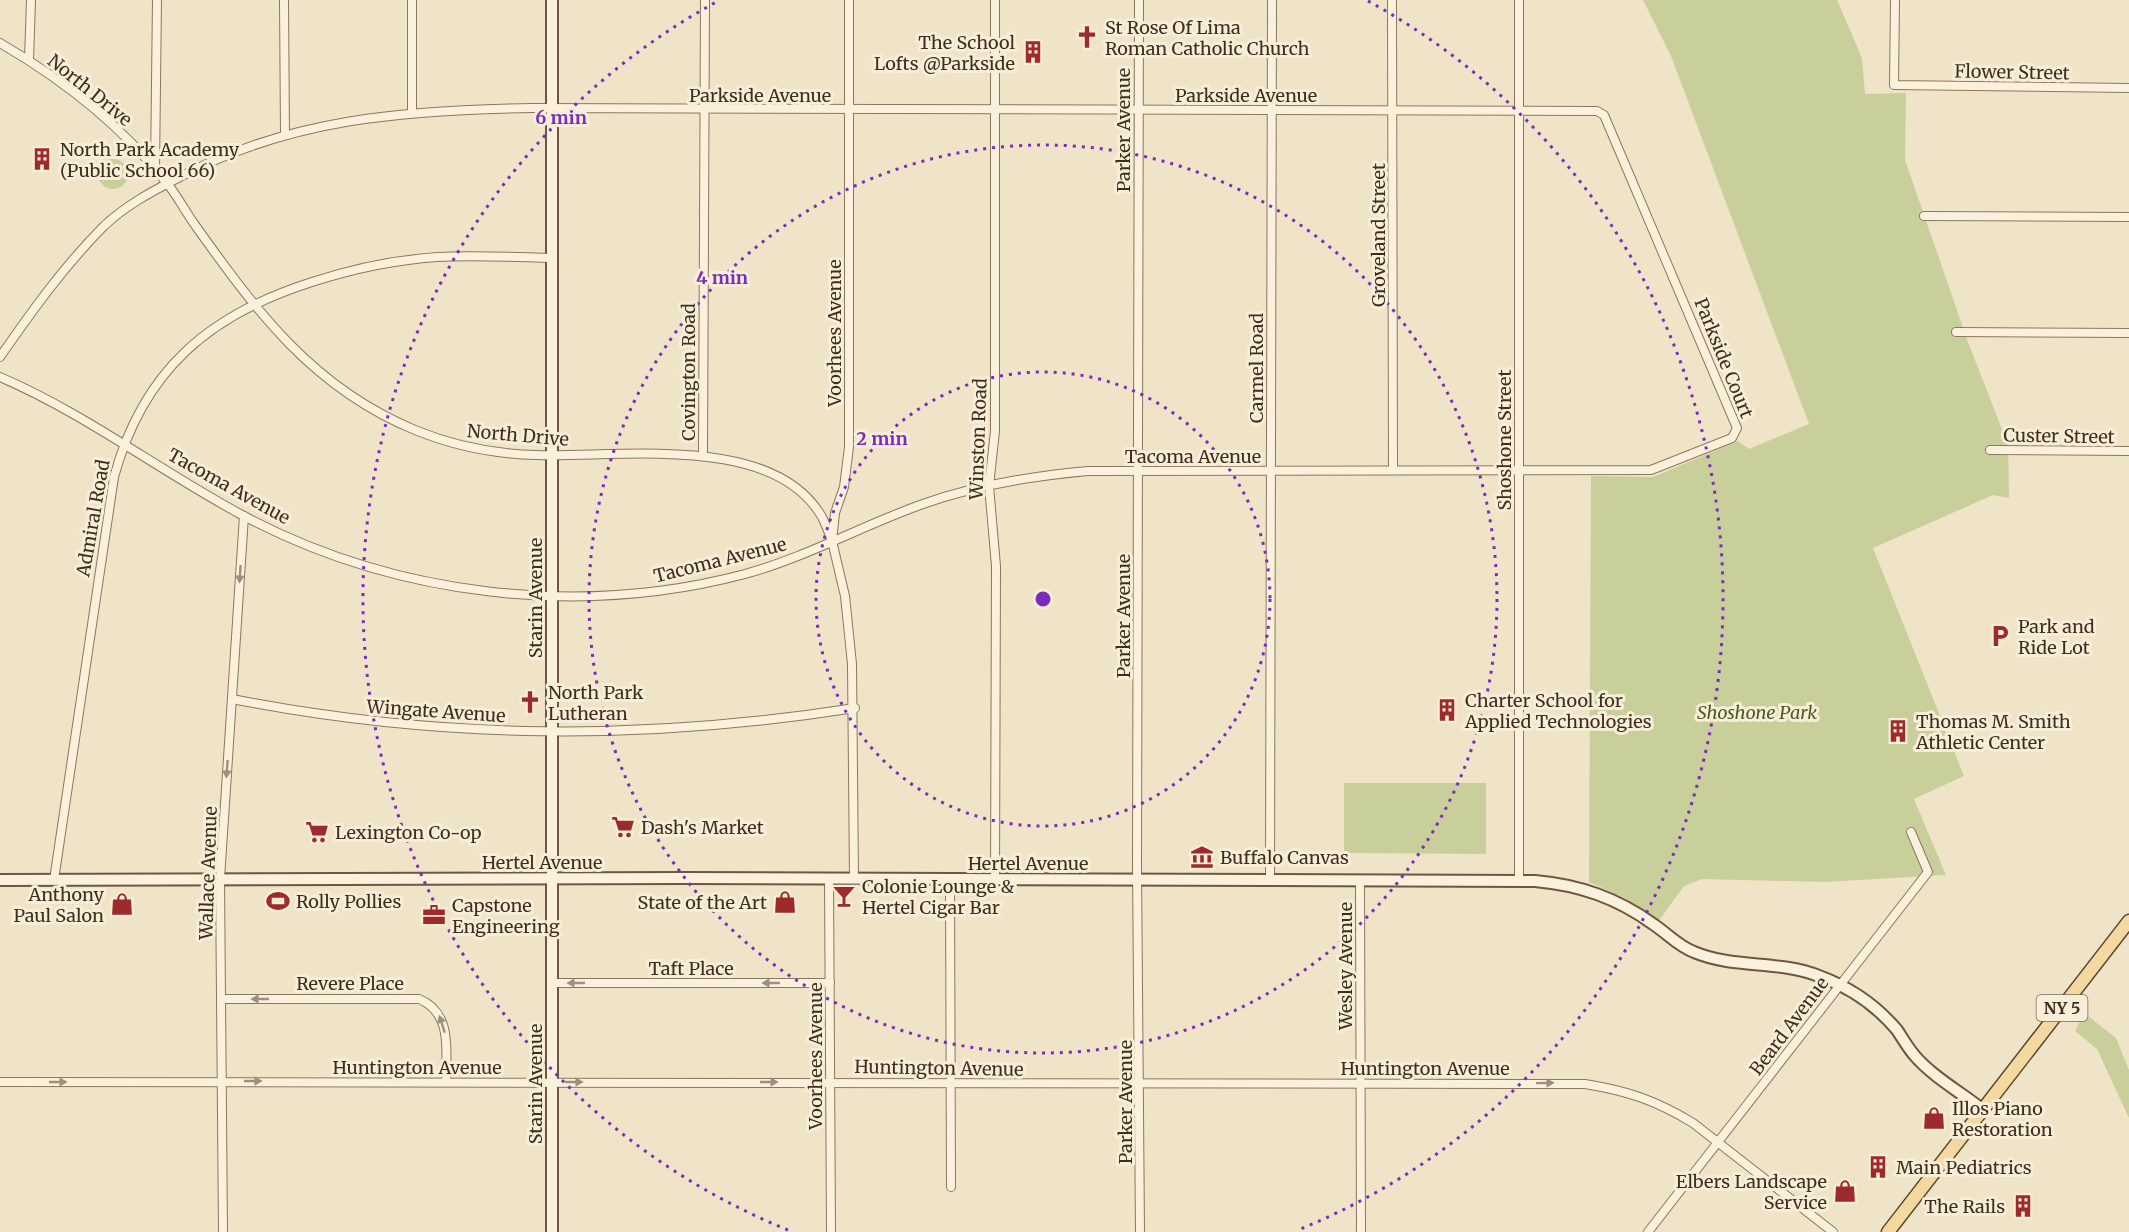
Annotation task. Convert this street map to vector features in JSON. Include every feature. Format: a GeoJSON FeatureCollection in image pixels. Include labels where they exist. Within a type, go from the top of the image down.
{"type":"FeatureCollection","features":[{"type":"Feature","properties":{"kind":"main road","name":"NY 5"},"geometry":{"type":"LineString","coordinates":[[1888,1232],[2129,921]]}},
{"type":"Feature","properties":{"kind":"street"},"geometry":{"type":"LineString","coordinates":[[29,60],[31,0]]}},
{"type":"Feature","properties":{"kind":"street"},"geometry":{"type":"LineString","coordinates":[[155,168],[157,0]]}},
{"type":"Feature","properties":{"kind":"street"},"geometry":{"type":"LineString","coordinates":[[284,0],[285,135]]}},
{"type":"Feature","properties":{"kind":"street"},"geometry":{"type":"LineString","coordinates":[[412,0],[412,111]]}},
{"type":"Feature","properties":{"kind":"street","name":"Starin Avenue"},"geometry":{"type":"LineString","coordinates":[[552,0],[552,1232]]}},
{"type":"Feature","properties":{"kind":"street","name":"Covington Road"},"geometry":{"type":"LineString","coordinates":[[703,455],[705,0]]}},
{"type":"Feature","properties":{"kind":"street","name":"Voorhees Avenue"},"geometry":{"type":"LineString","coordinates":[[849,0],[849,447],[846,477],[835,513],[832,541],[849,624],[855,708],[854,879]]}},
{"type":"Feature","properties":{"kind":"street","name":"Winston Road"},"geometry":{"type":"LineString","coordinates":[[995,0],[995,431],[989,486],[996,566],[995,879]]}},
{"type":"Feature","properties":{"kind":"street","name":"Parker Avenue"},"geometry":{"type":"LineString","coordinates":[[1139,0],[1140,1232]]}},
{"type":"Feature","properties":{"kind":"street","name":"Carmel Road"},"geometry":{"type":"LineString","coordinates":[[1270,880],[1272,0]]}},
{"type":"Feature","properties":{"kind":"street","name":"Groveland Street"},"geometry":{"type":"LineString","coordinates":[[1392,0],[1393,470]]}},
{"type":"Feature","properties":{"kind":"street","name":"Shoshone Street"},"geometry":{"type":"LineString","coordinates":[[1519,0],[1519,881]]}},
{"type":"Feature","properties":{"kind":"street","name":"Flower Street"},"geometry":{"type":"LineString","coordinates":[[1895,0],[1894,85],[2129,88]]}},
{"type":"Feature","properties":{"kind":"street","name":"North Drive"},"geometry":{"type":"LineString","coordinates":[[0,43],[29,60],[97,111],[155,168],[286,343],[308,363],[354,397],[390,418],[458,445],[503,452],[552,455],[703,455],[741,462],[783,480],[822,516],[832,541]]}},
{"type":"Feature","properties":{"kind":"street","name":"Parkside Avenue"},"geometry":{"type":"LineString","coordinates":[[0,357],[51,284],[105,226],[138,200],[208,162],[285,135],[350,120],[412,111],[551,108],[1520,110],[1596,111],[1606,119]]}},
{"type":"Feature","properties":{"kind":"street","name":"Parkside Court"},"geometry":{"type":"LineString","coordinates":[[1518,470],[1651,470],[1730,439],[1737,430],[1606,119]]}},
{"type":"Feature","properties":{"kind":"street"},"geometry":{"type":"LineString","coordinates":[[1924,216],[2129,217]]}},
{"type":"Feature","properties":{"kind":"street","name":"Admiral Road"},"geometry":{"type":"LineString","coordinates":[[54,880],[106,515],[124,444],[151,391],[179,357],[215,326],[255,304],[325,278],[388,263],[439,257],[551,258]]}},
{"type":"Feature","properties":{"kind":"street"},"geometry":{"type":"LineString","coordinates":[[1956,332],[2129,333]]}},
{"type":"Feature","properties":{"kind":"street","name":"Tacoma Avenue"},"geometry":{"type":"LineString","coordinates":[[0,376],[52,401],[244,516],[306,544],[399,573],[492,592],[551,597],[633,595],[745,574],[798,557],[923,504],[989,486],[1065,473],[1518,470]]}},
{"type":"Feature","properties":{"kind":"street","name":"Custer Street"},"geometry":{"type":"LineString","coordinates":[[1990,450],[2129,451]]}},
{"type":"Feature","properties":{"kind":"street","name":"Wallace Avenue"},"geometry":{"type":"LineString","coordinates":[[223,1232],[220,879],[244,516]]}},
{"type":"Feature","properties":{"kind":"street","name":"Wingate Avenue"},"geometry":{"type":"LineString","coordinates":[[232,699],[325,717],[471,730],[552,731],[700,727],[855,708]]}},
{"type":"Feature","properties":{"kind":"street","name":"Beard Avenue"},"geometry":{"type":"LineString","coordinates":[[1648,1232],[1928,872],[1911,832]]}},
{"type":"Feature","properties":{"kind":"street","name":"Voorhees Avenue"},"geometry":{"type":"LineString","coordinates":[[829,879],[831,1232]]}},
{"type":"Feature","properties":{"kind":"street"},"geometry":{"type":"LineString","coordinates":[[950,879],[951,1187]]}},
{"type":"Feature","properties":{"kind":"street","name":"Hertel Avenue"},"geometry":{"type":"LineString","coordinates":[[0,880],[995,879],[1559,883],[1603,894],[1655,925],[1677,944],[1695,953],[1730,962],[1794,968],[1840,985],[1872,1005],[1897,1031],[1916,1057],[1983,1110]]}},
{"type":"Feature","properties":{"kind":"street","name":"Wesley Avenue"},"geometry":{"type":"LineString","coordinates":[[1360,880],[1361,1232]]}},
{"type":"Feature","properties":{"kind":"street","name":"Taft Place"},"geometry":{"type":"LineString","coordinates":[[552,983],[830,983]]}},
{"type":"Feature","properties":{"kind":"street","name":"Revere Place"},"geometry":{"type":"LineString","coordinates":[[222,999],[419,999],[436,1010],[444,1024],[447,1082]]}},
{"type":"Feature","properties":{"kind":"street","name":"Huntington Avenue"},"geometry":{"type":"LineString","coordinates":[[0,1082],[830,1082],[1140,1085],[1555,1083],[1616,1089],[1647,1098],[1672,1110],[1833,1232]]}},
{"type":"Feature","properties":{"kind":"green space","name":"Shoshone Park"},"geometry":{"type":"Polygon","coordinates":[[[1643,0],[1837,0],[1862,58],[1865,94],[1906,93],[1905,160],[1968,342],[2003,432],[2008,432],[2009,498],[1993,495],[1873,548],[1964,776],[1914,799],[1946,875],[1824,882],[1702,879],[1684,886],[1658,922],[1627,899],[1589,882],[1591,476],[1653,477],[1738,441],[1749,449],[1809,424],[1671,56],[1643,0]]]}},
{"type":"Feature","properties":{"kind":"green space"},"geometry":{"type":"Polygon","coordinates":[[[113,159],[124,163],[128,174],[124,185],[113,189],[102,185],[98,174],[102,163],[113,159]]]}},
{"type":"Feature","properties":{"kind":"green space"},"geometry":{"type":"Polygon","coordinates":[[[1344,783],[1486,783],[1486,854],[1344,853],[1344,783]]]}},
{"type":"Feature","properties":{"kind":"green space"},"geometry":{"type":"Polygon","coordinates":[[[2084,1013],[2116,1038],[2129,1070],[2129,1118],[2097,1049],[2075,1031],[2084,1013]]]}},
{"type":"Feature","properties":{"kind":"place","name":"St Rose Of Lima Roman Catholic Church"},"geometry":{"type":"Point","coordinates":[1087,37]}},
{"type":"Feature","properties":{"kind":"place","name":"The School Lofts @Parkside"},"geometry":{"type":"Point","coordinates":[1033,52]}},
{"type":"Feature","properties":{"kind":"place","name":"North Park Academy (Public School 66)"},"geometry":{"type":"Point","coordinates":[42,159]}},
{"type":"Feature","properties":{"kind":"place","name":"Park and Ride Lot"},"geometry":{"type":"Point","coordinates":[2000,636]}},
{"type":"Feature","properties":{"kind":"place","name":"North Park Lutheran"},"geometry":{"type":"Point","coordinates":[530,702]}},
{"type":"Feature","properties":{"kind":"place","name":"Charter School for Applied Technologies"},"geometry":{"type":"Point","coordinates":[1447,710]}},
{"type":"Feature","properties":{"kind":"place","name":"Thomas M. Smith Athletic Center"},"geometry":{"type":"Point","coordinates":[1898,731]}},
{"type":"Feature","properties":{"kind":"place","name":"Dash's Market"},"geometry":{"type":"Point","coordinates":[623,827]}},
{"type":"Feature","properties":{"kind":"place","name":"Lexington Co-op"},"geometry":{"type":"Point","coordinates":[317,832]}},
{"type":"Feature","properties":{"kind":"place","name":"Buffalo Canvas"},"geometry":{"type":"Point","coordinates":[1202,857]}},
{"type":"Feature","properties":{"kind":"place","name":"Colonie Lounge & Hertel Cigar Bar"},"geometry":{"type":"Point","coordinates":[844,896]}},
{"type":"Feature","properties":{"kind":"place","name":"Rolly Pollies"},"geometry":{"type":"Point","coordinates":[278,901]}},
{"type":"Feature","properties":{"kind":"place","name":"State of the Art"},"geometry":{"type":"Point","coordinates":[785,902]}},
{"type":"Feature","properties":{"kind":"place","name":"Anthony Paul Salon"},"geometry":{"type":"Point","coordinates":[122,904]}},
{"type":"Feature","properties":{"kind":"place","name":"Capstone Engineering"},"geometry":{"type":"Point","coordinates":[434,915]}},
{"type":"Feature","properties":{"kind":"place","name":"Illos Piano Restoration"},"geometry":{"type":"Point","coordinates":[1934,1118]}},
{"type":"Feature","properties":{"kind":"place","name":"Main Pediatrics"},"geometry":{"type":"Point","coordinates":[1878,1167]}},
{"type":"Feature","properties":{"kind":"place","name":"Elbers Landscape Service"},"geometry":{"type":"Point","coordinates":[1845,1191]}},
{"type":"Feature","properties":{"kind":"place","name":"The Rails"},"geometry":{"type":"Point","coordinates":[2023,1206]}}]}
